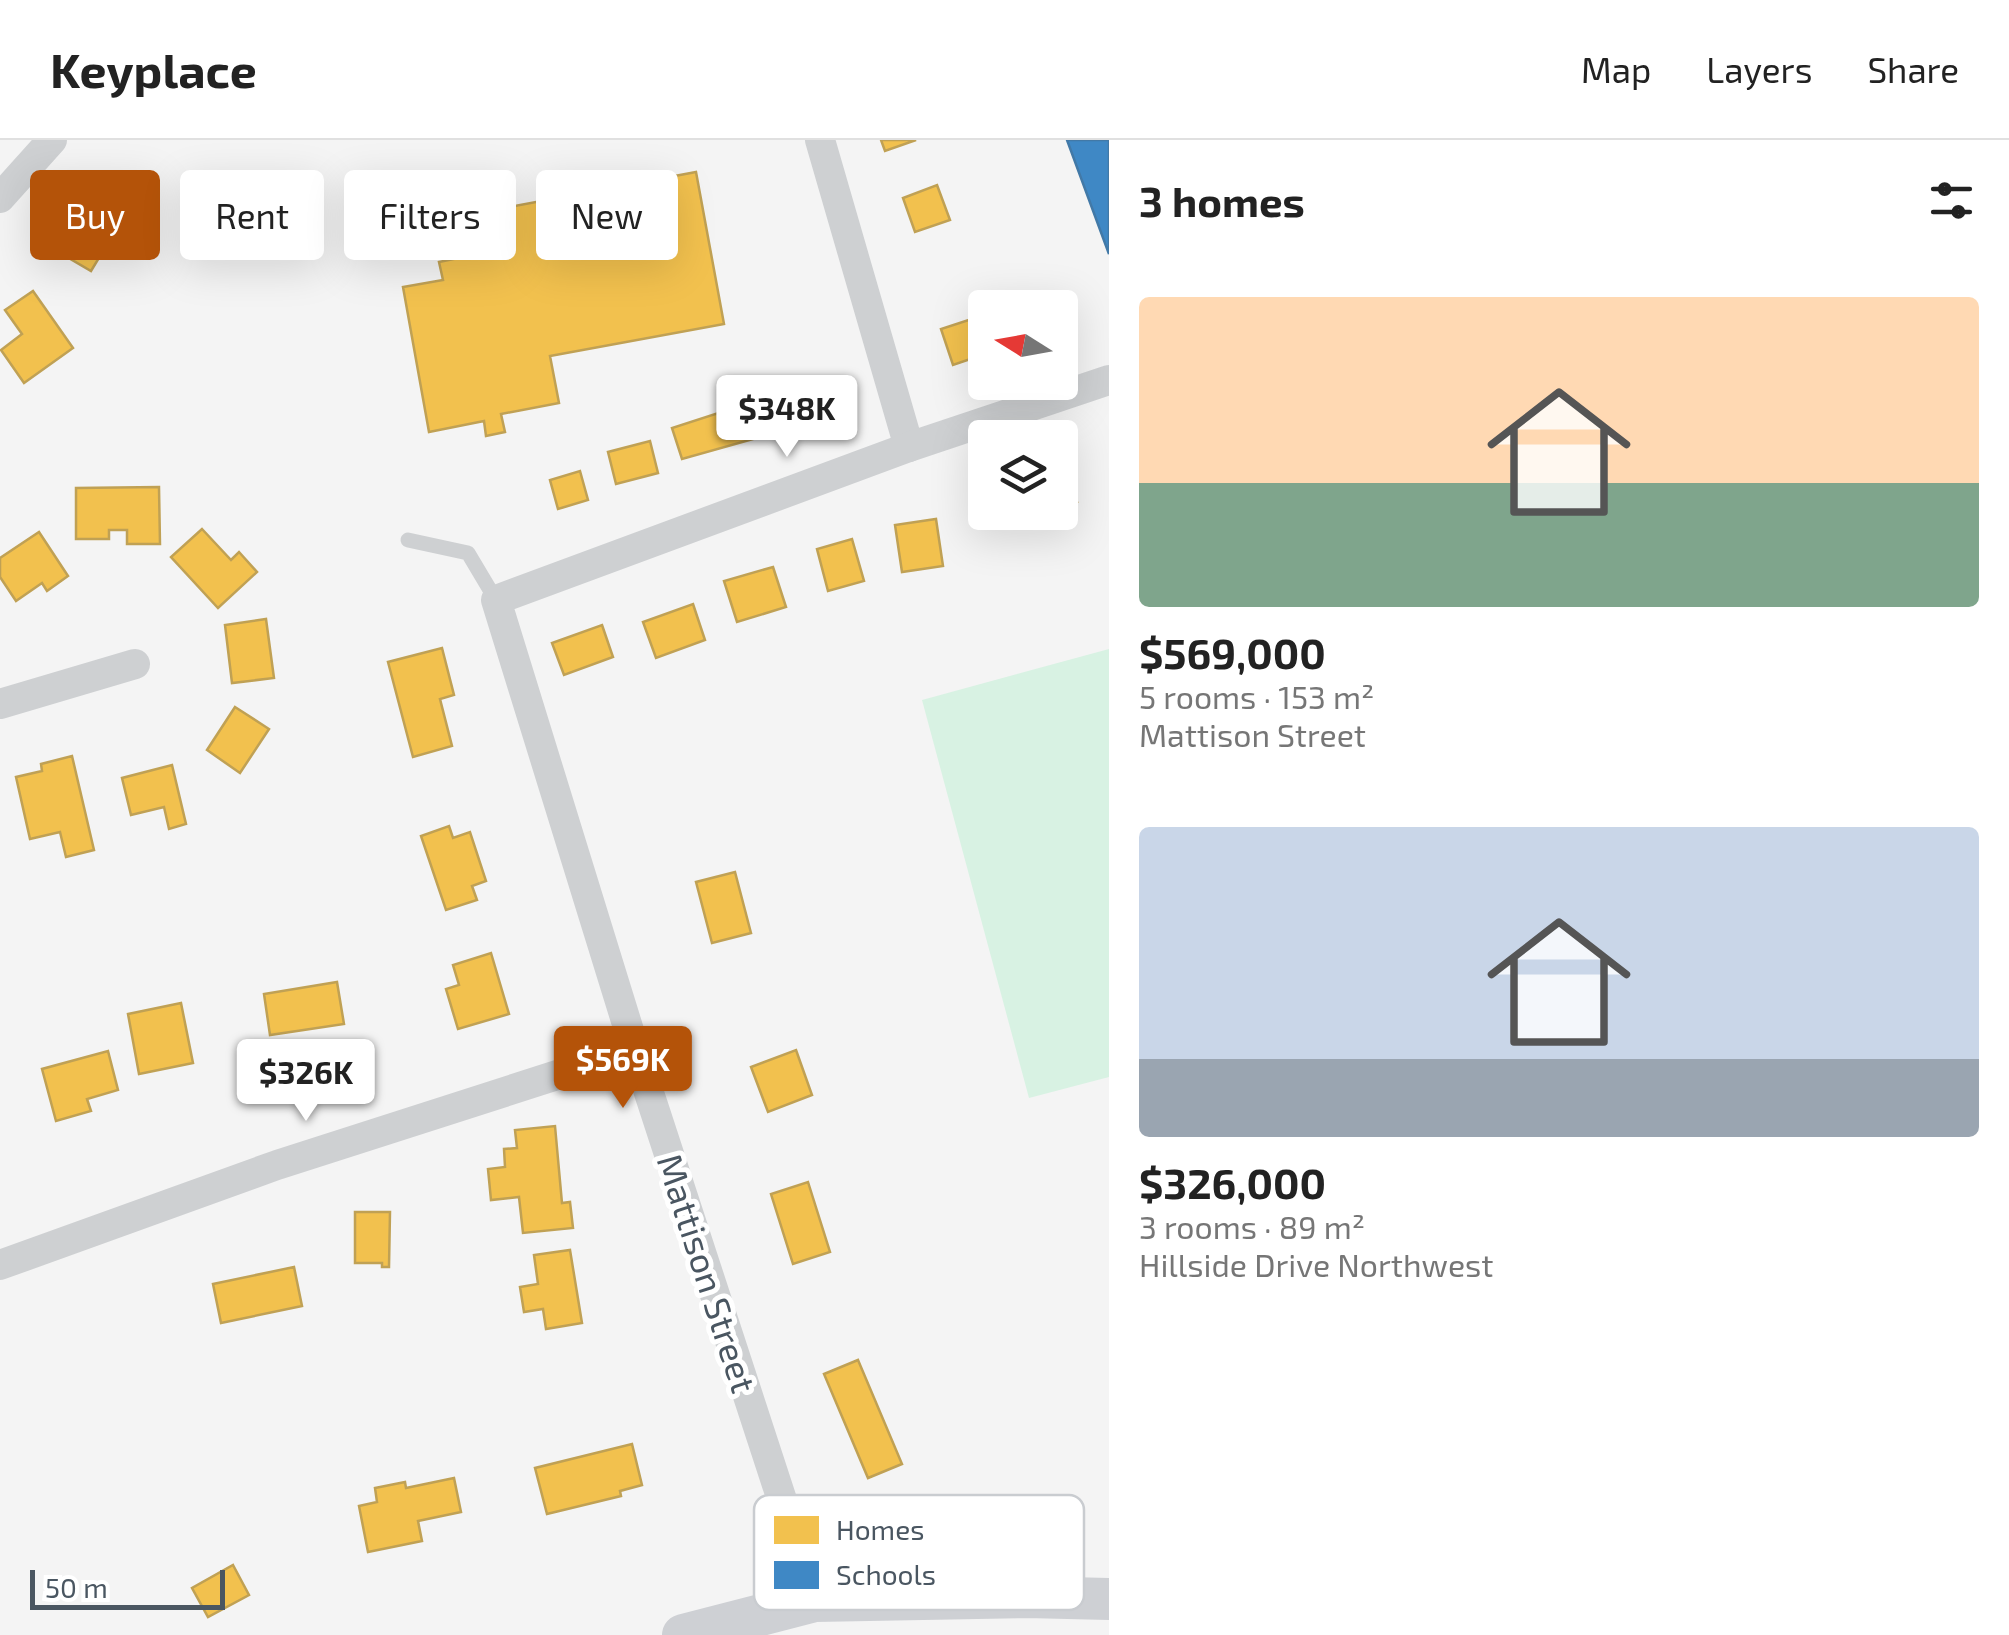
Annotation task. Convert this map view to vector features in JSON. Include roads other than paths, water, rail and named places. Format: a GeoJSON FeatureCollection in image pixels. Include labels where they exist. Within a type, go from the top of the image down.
{"type":"FeatureCollection","features":[{"type":"Feature","properties":{"kind":"main road"},"geometry":{"type":"LineString","coordinates":[[1084,1598],[1109,1599]]}},
{"type":"Feature","properties":{"kind":"main road"},"geometry":{"type":"LineString","coordinates":[[683,1635],[784,1610]]}},
{"type":"Feature","properties":{"kind":"street"},"geometry":{"type":"LineString","coordinates":[[0,198],[52,140]]}},
{"type":"Feature","properties":{"kind":"street"},"geometry":{"type":"LineString","coordinates":[[820,140],[909,448]]}},
{"type":"Feature","properties":{"kind":"street"},"geometry":{"type":"LineString","coordinates":[[496,600],[1105,380]]}},
{"type":"Feature","properties":{"kind":"street","name":"Mattison Street"},"geometry":{"type":"LineString","coordinates":[[496,600],[635,1050],[781,1495]]}},
{"type":"Feature","properties":{"kind":"street"},"geometry":{"type":"LineString","coordinates":[[0,704],[135,664]]}},
{"type":"Feature","properties":{"kind":"street"},"geometry":{"type":"LineString","coordinates":[[0,1265],[277,1165],[635,1050]]}},
{"type":"Feature","properties":{"kind":"lane"},"geometry":{"type":"LineString","coordinates":[[408,540],[468,553],[496,600]]}}]}
